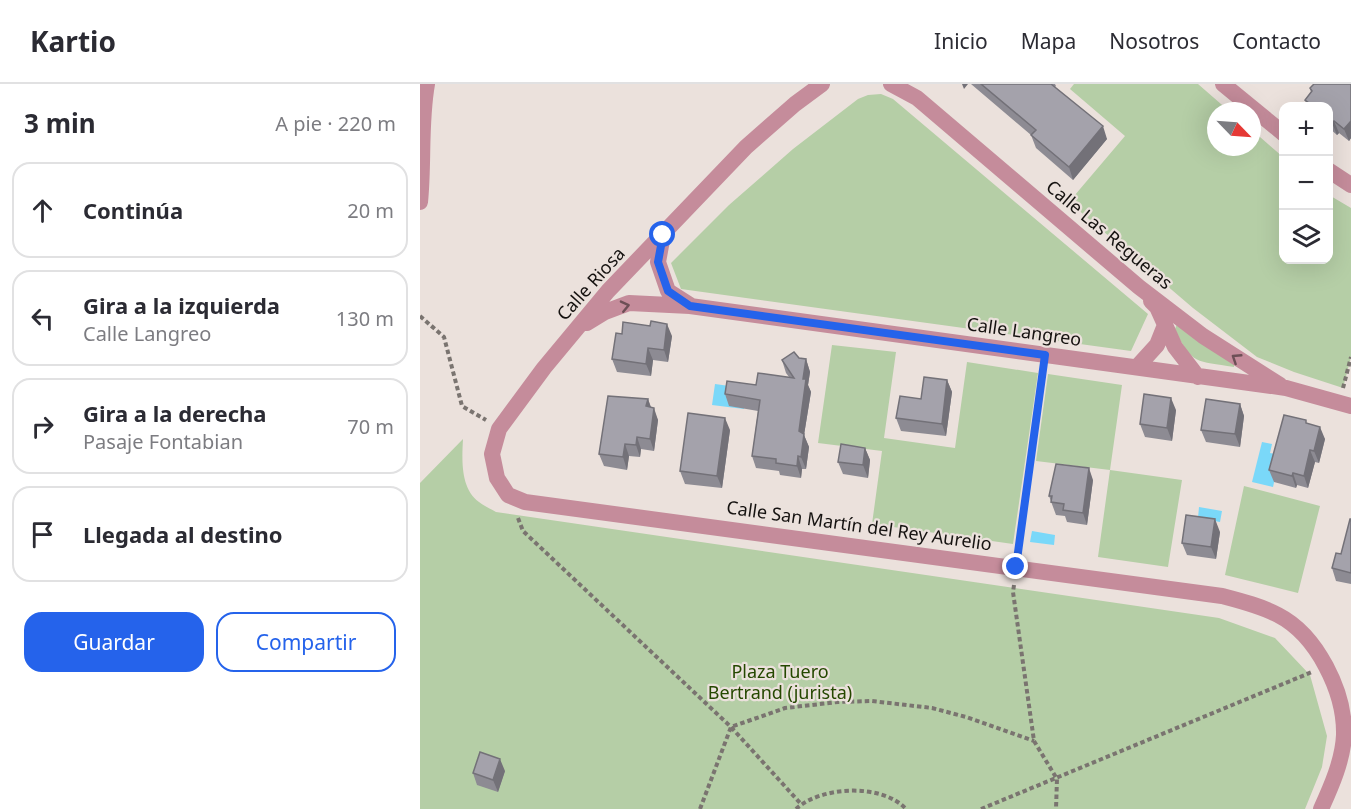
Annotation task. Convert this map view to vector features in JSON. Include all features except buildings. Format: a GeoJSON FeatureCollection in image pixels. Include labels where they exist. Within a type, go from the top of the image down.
{"type":"FeatureCollection","features":[{"type":"Feature","properties":{"kind":"street"},"geometry":{"type":"LineString","coordinates":[[420,202],[426,84]]}},
{"type":"Feature","properties":{"kind":"street","name":"Calle Riosa"},"geometry":{"type":"LineString","coordinates":[[508,495],[497,478],[492,454],[499,429],[544,368],[608,291],[746,147],[795,104],[822,84]]}},
{"type":"Feature","properties":{"kind":"street","name":"Calle Las Regueras"},"geometry":{"type":"LineString","coordinates":[[891,84],[912,91],[1139,287],[1203,336],[1286,388]]}},
{"type":"Feature","properties":{"kind":"street"},"geometry":{"type":"LineString","coordinates":[[1223,84],[1279,130]]}},
{"type":"Feature","properties":{"kind":"street"},"geometry":{"type":"LineString","coordinates":[[1333,173],[1351,185]]}},
{"type":"Feature","properties":{"kind":"street"},"geometry":{"type":"LineString","coordinates":[[663,235],[658,262],[668,291],[690,306]]}},
{"type":"Feature","properties":{"kind":"street"},"geometry":{"type":"LineString","coordinates":[[1139,287],[1157,307],[1175,347],[1198,377]]}},
{"type":"Feature","properties":{"kind":"street","name":"Calle Langreo"},"geometry":{"type":"LineString","coordinates":[[574,332],[605,312],[629,303],[690,306],[1286,388],[1345,404]]}},
{"type":"Feature","properties":{"kind":"street"},"geometry":{"type":"LineString","coordinates":[[1137,368],[1157,345],[1165,326]]}},
{"type":"Feature","properties":{"kind":"street","name":"Calle San Martín del Rey Aurelio"},"geometry":{"type":"LineString","coordinates":[[508,495],[525,502],[1016,567],[1222,596],[1246,602],[1280,616],[1292,624],[1314,647],[1326,666],[1336,690],[1344,735],[1341,756],[1321,809]]}},
{"type":"Feature","properties":{"kind":"path"},"geometry":{"type":"LineString","coordinates":[[420,316],[444,337],[462,406],[499,429]]}},
{"type":"Feature","properties":{"kind":"path"},"geometry":{"type":"LineString","coordinates":[[1045,355],[1013,592],[1034,741],[1057,779],[1056,809]]}},
{"type":"Feature","properties":{"kind":"path"},"geometry":{"type":"LineString","coordinates":[[1345,404],[1351,357]]}},
{"type":"Feature","properties":{"kind":"path"},"geometry":{"type":"LineString","coordinates":[[508,495],[523,531],[730,727],[801,804]]}},
{"type":"Feature","properties":{"kind":"path"},"geometry":{"type":"LineString","coordinates":[[981,809],[1326,666]]}},
{"type":"Feature","properties":{"kind":"path"},"geometry":{"type":"LineString","coordinates":[[730,727],[785,708],[872,701],[932,708],[966,717],[1034,741]]}},
{"type":"Feature","properties":{"kind":"path"},"geometry":{"type":"LineString","coordinates":[[700,809],[730,727]]}},
{"type":"Feature","properties":{"kind":"path"},"geometry":{"type":"LineString","coordinates":[[796,809],[816,796],[841,791],[865,791],[885,796],[906,809]]}},
{"type":"Feature","properties":{"kind":"green space"},"geometry":{"type":"Polygon","coordinates":[[[1074,84],[1198,84],[1219,102],[1207,102],[1207,156],[1261,156],[1261,138],[1279,154],[1279,264],[1333,264],[1333,197],[1351,208],[1351,357],[1343,388],[1257,357],[1193,308],[1069,202],[1125,136],[1070,89],[1074,84]]]}},
{"type":"Feature","properties":{"kind":"green space"},"geometry":{"type":"Polygon","coordinates":[[[881,94],[893,99],[1148,314],[1131,351],[681,289],[671,263],[729,205],[793,149],[858,99],[881,94]]]}},
{"type":"Feature","properties":{"kind":"green space"},"geometry":{"type":"Polygon","coordinates":[[[1177,324],[1234,364],[1234,367],[1203,362],[1191,355],[1175,329],[1177,324]]]}},
{"type":"Feature","properties":{"kind":"green space"},"geometry":{"type":"Polygon","coordinates":[[[832,345],[896,352],[884,438],[955,448],[967,362],[1038,373],[1013,544],[872,524],[882,451],[818,443],[832,345]]]}},
{"type":"Feature","properties":{"kind":"green space"},"geometry":{"type":"Polygon","coordinates":[[[1048,374],[1122,385],[1110,470],[1036,461],[1048,374]]]}},
{"type":"Feature","properties":{"kind":"green space","name":"Plaza Tuero Bertrand (jurista)"},"geometry":{"type":"Polygon","coordinates":[[[463,439],[462,455],[468,489],[479,502],[496,512],[1219,618],[1275,638],[1310,675],[1327,736],[1322,767],[1305,809],[420,809],[420,483],[463,439]]]}},
{"type":"Feature","properties":{"kind":"green space"},"geometry":{"type":"Polygon","coordinates":[[[1110,470],[1182,480],[1168,567],[1098,557],[1110,470]]]}},
{"type":"Feature","properties":{"kind":"green space"},"geometry":{"type":"Polygon","coordinates":[[[1244,486],[1320,506],[1298,593],[1225,575],[1244,486]]]}},
{"type":"Feature","properties":{"kind":"water"},"geometry":{"type":"Polygon","coordinates":[[[715,384],[751,389],[746,396],[744,409],[712,405],[715,384]]]}},
{"type":"Feature","properties":{"kind":"water"},"geometry":{"type":"Polygon","coordinates":[[[1262,442],[1272,444],[1270,453],[1280,455],[1273,487],[1252,482],[1262,442]]]}},
{"type":"Feature","properties":{"kind":"water"},"geometry":{"type":"Polygon","coordinates":[[[1199,507],[1222,511],[1220,522],[1198,518],[1199,507]]]}},
{"type":"Feature","properties":{"kind":"water"},"geometry":{"type":"Polygon","coordinates":[[[1032,531],[1055,535],[1054,545],[1030,542],[1032,531]]]}},
{"type":"Feature","properties":{"kind":"route"},"geometry":{"type":"LineString","coordinates":[[663,235],[658,262],[668,291],[690,306],[1045,355],[1016,567]]}}]}
